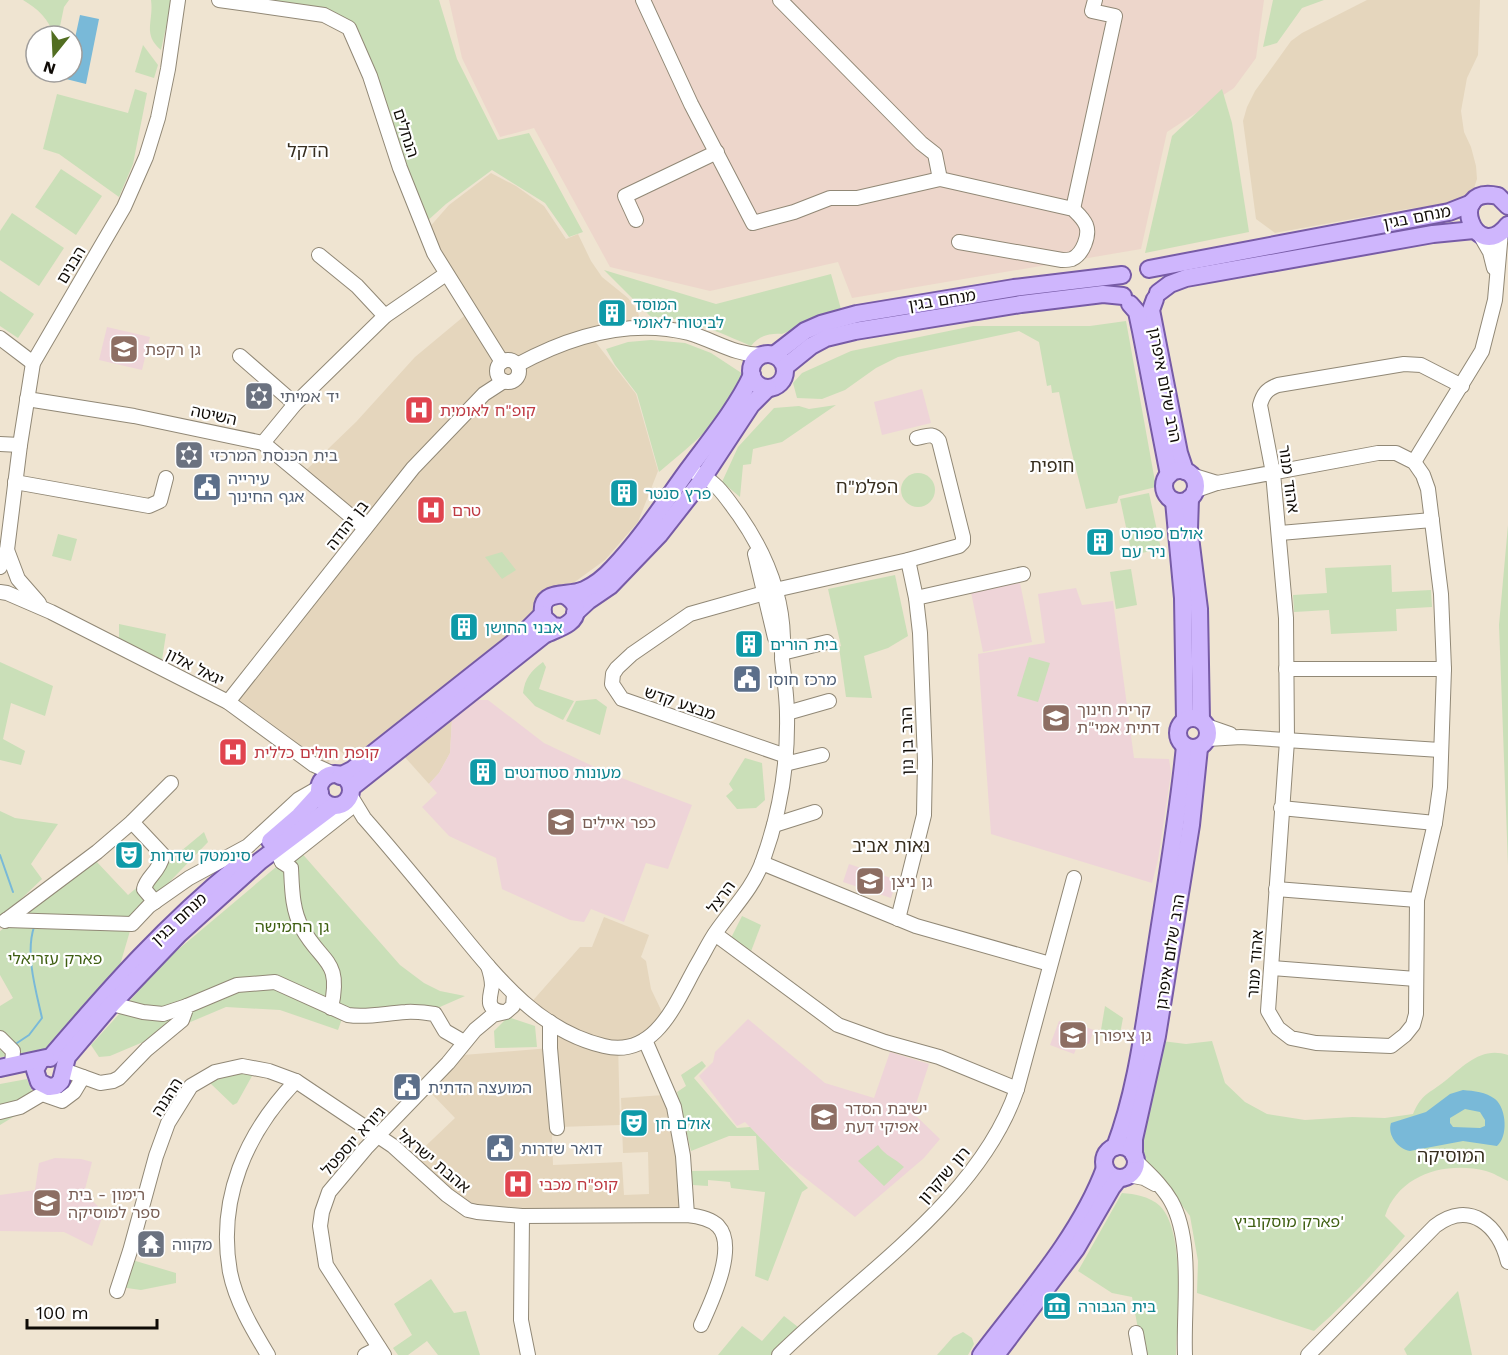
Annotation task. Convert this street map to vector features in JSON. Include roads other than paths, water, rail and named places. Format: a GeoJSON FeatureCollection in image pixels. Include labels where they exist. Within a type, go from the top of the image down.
{"type":"FeatureCollection","features":[{"type":"Feature","properties":{"kind":"main road","name":"מנחם בגין"},"geometry":{"type":"LineString","coordinates":[[1149,268],[1449,212],[1486,195],[1498,196],[1507,202]]}},
{"type":"Feature","properties":{"kind":"main road"},"geometry":{"type":"LineString","coordinates":[[1472,203],[1468,218],[1477,231]]}},
{"type":"Feature","properties":{"kind":"main road","name":"מנחם בגין"},"geometry":{"type":"LineString","coordinates":[[1156,296],[1170,284],[1186,278],[1433,234],[1477,231],[1491,236],[1504,229]]}},
{"type":"Feature","properties":{"kind":"main road"},"geometry":{"type":"LineString","coordinates":[[1134,266],[1149,268],[1158,281],[1156,296],[1151,302],[1141,306],[1126,300],[1120,284],[1122,275],[1134,266]]}},
{"type":"Feature","properties":{"kind":"main road","name":"מנחם בגין"},"geometry":{"type":"LineString","coordinates":[[774,359],[805,331],[857,314],[1014,288],[1122,275]]}},
{"type":"Feature","properties":{"kind":"main road","name":"מנחם בגין"},"geometry":{"type":"LineString","coordinates":[[774,359],[811,346],[826,338],[855,331],[1021,304],[1103,294],[1126,300]]}},
{"type":"Feature","properties":{"kind":"main road","name":"הרב שלום איפרגן"},"geometry":{"type":"LineString","coordinates":[[1156,296],[1151,310],[1182,473]]}},
{"type":"Feature","properties":{"kind":"main road","name":"הרב שלום איפרגן"},"geometry":{"type":"LineString","coordinates":[[1126,300],[1137,312],[1182,473]]}},
{"type":"Feature","properties":{"kind":"main road"},"geometry":{"type":"LineString","coordinates":[[752,373],[758,385],[768,388],[782,381],[785,373],[774,359],[755,361],[746,388],[697,477],[657,514],[612,569],[584,591],[564,595],[556,594],[548,598],[544,604],[543,614],[549,623],[560,627],[570,622],[588,601],[610,586],[634,563],[659,535],[697,477],[751,405],[768,388]]}},
{"type":"Feature","properties":{"kind":"main road"},"geometry":{"type":"LineString","coordinates":[[1182,473],[1195,483],[1186,497],[1168,495],[1164,488],[1165,481],[1182,473]]}},
{"type":"Feature","properties":{"kind":"main road","name":"הרב שלום איפרגן"},"geometry":{"type":"LineString","coordinates":[[1134,1157],[1134,1139],[1157,1036],[1187,855],[1198,733],[1199,609],[1186,497]]}},
{"type":"Feature","properties":{"kind":"main road"},"geometry":{"type":"LineString","coordinates":[[564,595],[573,601],[575,614]]}},
{"type":"Feature","properties":{"kind":"main road","name":"מנחם בגין"},"geometry":{"type":"LineString","coordinates":[[64,1069],[67,1057],[112,1004],[179,934],[261,861],[279,856],[318,815],[352,770],[518,639],[543,614]]}},
{"type":"Feature","properties":{"kind":"main road","name":"מנחם בגין"},"geometry":{"type":"LineString","coordinates":[[42,1065],[150,945],[201,897],[299,816],[336,792],[354,784],[544,635],[560,627]]}},
{"type":"Feature","properties":{"kind":"main road","name":"הרב שלום איפרגן"},"geometry":{"type":"LineString","coordinates":[[1115,1147],[1131,1096],[1176,831],[1198,733]]}},
{"type":"Feature","properties":{"kind":"main road"},"geometry":{"type":"LineString","coordinates":[[0,1078],[25,1073],[42,1065],[59,1060],[64,1069],[63,1079],[53,1086],[42,1085],[42,1065]]}},
{"type":"Feature","properties":{"kind":"main road"},"geometry":{"type":"LineString","coordinates":[[6,1067],[42,1065]]}},
{"type":"Feature","properties":{"kind":"main road"},"geometry":{"type":"LineString","coordinates":[[981,1355],[1072,1232],[1100,1182],[1105,1168],[1105,1155],[1115,1147],[1127,1148],[1134,1157],[1135,1167],[1124,1177],[1076,1249],[996,1355]]}},
{"type":"Feature","properties":{"kind":"main road"},"geometry":{"type":"LineString","coordinates":[[1105,1168],[1110,1174],[1124,1177]]}},
{"type":"Feature","properties":{"kind":"street","name":"הבנים"},"geometry":{"type":"LineString","coordinates":[[0,568],[8,549],[15,482],[33,363],[124,207],[146,157],[158,118],[168,69],[178,0]]}},
{"type":"Feature","properties":{"kind":"street","name":"הנחלים"},"geometry":{"type":"LineString","coordinates":[[219,0],[324,15],[349,28],[370,76],[400,168],[423,228],[446,274],[465,300],[502,362]]}},
{"type":"Feature","properties":{"kind":"street"},"geometry":{"type":"LineString","coordinates":[[643,0],[691,104],[753,223],[794,212],[830,198],[857,198],[940,179],[1073,209],[1083,218],[1087,228],[1086,240],[1081,250],[1072,259],[1062,260],[959,242]]}},
{"type":"Feature","properties":{"kind":"street"},"geometry":{"type":"LineString","coordinates":[[780,0],[921,144],[935,154],[940,179]]}},
{"type":"Feature","properties":{"kind":"street"},"geometry":{"type":"LineString","coordinates":[[1073,209],[1115,16],[1092,11],[1095,0]]}},
{"type":"Feature","properties":{"kind":"street"},"geometry":{"type":"LineString","coordinates":[[636,220],[625,196],[717,152]]}},
{"type":"Feature","properties":{"kind":"street"},"geometry":{"type":"LineString","coordinates":[[1186,497],[1217,483],[1378,453],[1396,453],[1414,462],[1482,351],[1495,300],[1504,229]]}},
{"type":"Feature","properties":{"kind":"street"},"geometry":{"type":"LineString","coordinates":[[1477,231],[1490,252],[1497,279]]}},
{"type":"Feature","properties":{"kind":"street"},"geometry":{"type":"LineString","coordinates":[[319,255],[357,286],[385,316]]}},
{"type":"Feature","properties":{"kind":"street"},"geometry":{"type":"LineString","coordinates":[[263,443],[296,404],[385,316],[446,274]]}},
{"type":"Feature","properties":{"kind":"street"},"geometry":{"type":"LineString","coordinates":[[518,365],[590,334],[634,328],[661,328],[690,334],[744,354],[774,359]]}},
{"type":"Feature","properties":{"kind":"street"},"geometry":{"type":"LineString","coordinates":[[0,338],[33,363]]}},
{"type":"Feature","properties":{"kind":"street"},"geometry":{"type":"LineString","coordinates":[[724,348],[744,362],[752,373]]}},
{"type":"Feature","properties":{"kind":"street"},"geometry":{"type":"LineString","coordinates":[[240,356],[296,404]]}},
{"type":"Feature","properties":{"kind":"street"},"geometry":{"type":"LineString","coordinates":[[508,360],[518,365],[517,378],[511,382],[504,381],[497,372],[502,362],[508,360]]}},
{"type":"Feature","properties":{"kind":"street","name":"אהוד מנור"},"geometry":{"type":"LineString","coordinates":[[1414,462],[1424,475],[1428,489],[1441,594],[1444,669],[1440,787],[1435,823],[1417,900],[1416,1014],[1413,1025],[1399,1041],[1391,1046],[1316,1043],[1291,1038],[1278,1028],[1268,1011],[1287,741],[1286,606],[1273,473],[1260,405],[1263,394],[1270,388],[1289,382],[1404,364],[1421,365],[1462,386]]}},
{"type":"Feature","properties":{"kind":"street","name":"בן יהודה"},"geometry":{"type":"LineString","coordinates":[[228,702],[407,476],[484,394],[504,381]]}},
{"type":"Feature","properties":{"kind":"street","name":"השיטה"},"geometry":{"type":"LineString","coordinates":[[27,399],[134,416],[263,443],[365,528]]}},
{"type":"Feature","properties":{"kind":"street"},"geometry":{"type":"LineString","coordinates":[[770,591],[908,560],[959,546],[963,542],[939,441],[931,434],[917,438]]}},
{"type":"Feature","properties":{"kind":"street"},"geometry":{"type":"LineString","coordinates":[[0,444],[20,445]]}},
{"type":"Feature","properties":{"kind":"street"},"geometry":{"type":"LineString","coordinates":[[1182,473],[1217,483]]}},
{"type":"Feature","properties":{"kind":"street","name":"הרצל"},"geometry":{"type":"LineString","coordinates":[[336,792],[364,818],[512,991],[550,1022],[578,1038],[609,1047],[626,1048],[645,1040],[657,1031],[667,1018],[715,934],[762,863],[774,825],[785,760],[787,713],[783,638],[770,591],[764,555],[754,536],[730,503],[716,496],[697,477]]}},
{"type":"Feature","properties":{"kind":"street"},"geometry":{"type":"LineString","coordinates":[[15,482],[150,506],[160,501],[166,478]]}},
{"type":"Feature","properties":{"kind":"street"},"geometry":{"type":"LineString","coordinates":[[1280,533],[1432,520]]}},
{"type":"Feature","properties":{"kind":"street","name":"הבנים"},"geometry":{"type":"LineString","coordinates":[[8,549],[16,576]]}},
{"type":"Feature","properties":{"kind":"street","name":"הרב בן נון"},"geometry":{"type":"LineString","coordinates":[[898,920],[924,815],[924,712],[916,598],[908,560]]}},
{"type":"Feature","properties":{"kind":"street"},"geometry":{"type":"LineString","coordinates":[[0,568],[7,568],[16,576],[16,587],[4,592]]}},
{"type":"Feature","properties":{"kind":"street"},"geometry":{"type":"LineString","coordinates":[[916,598],[1023,574]]}},
{"type":"Feature","properties":{"kind":"street","name":"יגאל אלון"},"geometry":{"type":"LineString","coordinates":[[16,576],[35,599],[51,612]]}},
{"type":"Feature","properties":{"kind":"street","name":"מבצע קדש"},"geometry":{"type":"LineString","coordinates":[[770,591],[690,614],[632,654],[617,668],[613,674],[612,684],[622,699],[628,702],[785,760]]}},
{"type":"Feature","properties":{"kind":"street","name":"יגאל אלון"},"geometry":{"type":"LineString","coordinates":[[4,592],[51,612],[228,702],[314,765],[336,792]]}},
{"type":"Feature","properties":{"kind":"street"},"geometry":{"type":"LineString","coordinates":[[782,653],[827,642]]}},
{"type":"Feature","properties":{"kind":"street"},"geometry":{"type":"LineString","coordinates":[[1286,669],[1444,669]]}},
{"type":"Feature","properties":{"kind":"street"},"geometry":{"type":"LineString","coordinates":[[787,713],[829,701]]}},
{"type":"Feature","properties":{"kind":"street"},"geometry":{"type":"LineString","coordinates":[[1198,733],[1440,750]]}},
{"type":"Feature","properties":{"kind":"street"},"geometry":{"type":"LineString","coordinates":[[785,760],[822,755]]}},
{"type":"Feature","properties":{"kind":"street"},"geometry":{"type":"LineString","coordinates":[[3,923],[97,852],[132,822],[171,783]]}},
{"type":"Feature","properties":{"kind":"street"},"geometry":{"type":"LineString","coordinates":[[3,923],[132,924],[149,906],[189,878],[248,846],[299,800],[336,792]]}},
{"type":"Feature","properties":{"kind":"street"},"geometry":{"type":"LineString","coordinates":[[1281,808],[1435,823]]}},
{"type":"Feature","properties":{"kind":"street"},"geometry":{"type":"LineString","coordinates":[[774,825],[815,813]]}},
{"type":"Feature","properties":{"kind":"street"},"geometry":{"type":"LineString","coordinates":[[132,822],[163,855],[160,865],[145,883],[144,889],[155,902]]}},
{"type":"Feature","properties":{"kind":"street"},"geometry":{"type":"LineString","coordinates":[[279,856],[291,868],[295,912],[302,927],[332,970],[336,987],[331,1008]]}},
{"type":"Feature","properties":{"kind":"street"},"geometry":{"type":"LineString","coordinates":[[762,863],[898,920],[1050,964]]}},
{"type":"Feature","properties":{"kind":"street","name":"רון שוקרון"},"geometry":{"type":"LineString","coordinates":[[779,1355],[805,1329],[880,1265],[948,1199],[995,1139],[1017,1089],[1074,878]]}},
{"type":"Feature","properties":{"kind":"street"},"geometry":{"type":"LineString","coordinates":[[1276,889],[1417,900]]}},
{"type":"Feature","properties":{"kind":"street"},"geometry":{"type":"LineString","coordinates":[[715,934],[838,1025],[885,1042],[939,1057],[1017,1089]]}},
{"type":"Feature","properties":{"kind":"street"},"geometry":{"type":"LineString","coordinates":[[487,964],[492,982],[489,995],[492,1008],[504,1012],[515,1002],[512,991],[497,987],[489,995]]}},
{"type":"Feature","properties":{"kind":"street"},"geometry":{"type":"LineString","coordinates":[[1272,968],[1416,979]]}},
{"type":"Feature","properties":{"kind":"street"},"geometry":{"type":"LineString","coordinates":[[112,1004],[143,1012],[163,1014],[237,985],[275,982],[331,1008],[356,1016],[384,1016],[407,1012],[435,1014],[445,1031],[464,1042]]}},
{"type":"Feature","properties":{"kind":"street","name":"גיורא יוספטל"},"geometry":{"type":"LineString","coordinates":[[475,1030],[489,995]]}},
{"type":"Feature","properties":{"kind":"street"},"geometry":{"type":"LineString","coordinates":[[64,1069],[107,1083],[119,1078],[147,1049],[182,1020],[187,1006]]}},
{"type":"Feature","properties":{"kind":"street","name":"הרצל"},"geometry":{"type":"LineString","coordinates":[[504,1012],[526,1014],[550,1022]]}},
{"type":"Feature","properties":{"kind":"street","name":"גיורא יוספטל"},"geometry":{"type":"LineString","coordinates":[[382,1351],[326,1265],[320,1226],[329,1192],[338,1179],[448,1063],[475,1030],[487,1018],[504,1012]]}},
{"type":"Feature","properties":{"kind":"street"},"geometry":{"type":"LineString","coordinates":[[550,1022],[557,1128]]}},
{"type":"Feature","properties":{"kind":"street"},"geometry":{"type":"LineString","coordinates":[[0,1038],[13,1051],[6,1067]]}},
{"type":"Feature","properties":{"kind":"street"},"geometry":{"type":"LineString","coordinates":[[645,1040],[674,1107],[683,1156],[687,1215]]}},
{"type":"Feature","properties":{"kind":"street","name":"ההגנה"},"geometry":{"type":"LineString","coordinates":[[117,1291],[156,1156],[168,1123],[191,1086],[215,1072],[242,1066],[269,1071],[296,1081],[378,1136]]}},
{"type":"Feature","properties":{"kind":"street"},"geometry":{"type":"LineString","coordinates":[[0,1112],[20,1107],[42,1095],[62,1101],[74,1092],[83,1077]]}},
{"type":"Feature","properties":{"kind":"street"},"geometry":{"type":"LineString","coordinates":[[268,1355],[246,1318],[230,1274],[229,1216],[234,1184],[249,1143],[278,1100],[296,1081]]}},
{"type":"Feature","properties":{"kind":"street","name":"אהבת ישראל"},"geometry":{"type":"LineString","coordinates":[[378,1136],[404,1155],[457,1203],[468,1210],[522,1216],[687,1215],[703,1217],[718,1226],[724,1237],[726,1249],[712,1300],[701,1325]]}},
{"type":"Feature","properties":{"kind":"street"},"geometry":{"type":"LineString","coordinates":[[1134,1157],[1164,1190],[1181,1223],[1184,1238],[1185,1355]]}},
{"type":"Feature","properties":{"kind":"street"},"geometry":{"type":"LineString","coordinates":[[1124,1177],[1144,1178],[1164,1190]]}},
{"type":"Feature","properties":{"kind":"street"},"geometry":{"type":"LineString","coordinates":[[1308,1355],[1445,1218],[1458,1215],[1468,1216],[1491,1227],[1505,1248],[1508,1262]]}},
{"type":"Feature","properties":{"kind":"street"},"geometry":{"type":"LineString","coordinates":[[522,1216],[521,1320],[528,1355]]}},
{"type":"Feature","properties":{"kind":"street"},"geometry":{"type":"LineString","coordinates":[[1136,1333],[1140,1355]]}},
{"type":"Feature","properties":{"kind":"street"},"geometry":{"type":"LineString","coordinates":[[365,1355],[382,1351]]}},
{"type":"Feature","properties":{"kind":"water"},"geometry":{"type":"Polygon","coordinates":[[[80,15],[99,19],[86,84],[84,84],[84,24],[78,24],[80,15]]]}},
{"type":"Feature","properties":{"kind":"water"},"geometry":{"type":"Polygon","coordinates":[[[1463,1090],[1484,1093],[1495,1099],[1502,1109],[1505,1123],[1501,1142],[1497,1146],[1463,1141],[1410,1151],[1398,1144],[1392,1137],[1391,1123],[1426,1112],[1450,1094],[1463,1090]],[[1465,1109],[1450,1118],[1450,1123],[1453,1127],[1480,1128],[1485,1126],[1485,1120],[1480,1112],[1465,1109]]]}},
{"type":"Feature","properties":{"kind":"waterway"},"geometry":{"type":"LineString","coordinates":[[0,855],[13,892]]}},
{"type":"Feature","properties":{"kind":"waterway"},"geometry":{"type":"LineString","coordinates":[[17,1043],[29,1035],[42,1018],[31,961],[34,927]]}},
{"type":"Feature","properties":{"kind":"place","name":"המוסד לביטוח לאומי"},"geometry":{"type":"Point","coordinates":[612,313]}},
{"type":"Feature","properties":{"kind":"place","name":"גן רקפת"},"geometry":{"type":"Point","coordinates":[124,349]}},
{"type":"Feature","properties":{"kind":"place","name":"יד אמיתי"},"geometry":{"type":"Point","coordinates":[259,396]}},
{"type":"Feature","properties":{"kind":"place","name":"קופ\"ח לאומית"},"geometry":{"type":"Point","coordinates":[419,410]}},
{"type":"Feature","properties":{"kind":"place","name":"בית הכנסת המרכזי"},"geometry":{"type":"Point","coordinates":[189,455]}},
{"type":"Feature","properties":{"kind":"place","name":"עירייה אגף החינוך"},"geometry":{"type":"Point","coordinates":[207,487]}},
{"type":"Feature","properties":{"kind":"place","name":"פרץ סנטר"},"geometry":{"type":"Point","coordinates":[624,493]}},
{"type":"Feature","properties":{"kind":"place","name":"טרם"},"geometry":{"type":"Point","coordinates":[431,510]}},
{"type":"Feature","properties":{"kind":"place","name":"אולם ספורט ניר עם"},"geometry":{"type":"Point","coordinates":[1100,542]}},
{"type":"Feature","properties":{"kind":"place","name":"אבני החושן"},"geometry":{"type":"Point","coordinates":[464,627]}},
{"type":"Feature","properties":{"kind":"place","name":"בית הורים"},"geometry":{"type":"Point","coordinates":[749,644]}},
{"type":"Feature","properties":{"kind":"place","name":"מרכז חוסן"},"geometry":{"type":"Point","coordinates":[747,679]}},
{"type":"Feature","properties":{"kind":"place","name":"קרית חינוך דתית אמי\"ת"},"geometry":{"type":"Point","coordinates":[1056,718]}},
{"type":"Feature","properties":{"kind":"place","name":"קופת חולים כללית"},"geometry":{"type":"Point","coordinates":[233,752]}},
{"type":"Feature","properties":{"kind":"place","name":"מעונות סטודנטים"},"geometry":{"type":"Point","coordinates":[483,772]}},
{"type":"Feature","properties":{"kind":"place","name":"כפר איילים"},"geometry":{"type":"Point","coordinates":[561,822]}},
{"type":"Feature","properties":{"kind":"place","name":"סינמטק שדרות"},"geometry":{"type":"Point","coordinates":[129,855]}},
{"type":"Feature","properties":{"kind":"place","name":"גן ניצן"},"geometry":{"type":"Point","coordinates":[870,881]}},
{"type":"Feature","properties":{"kind":"place","name":"גן ציפורן"},"geometry":{"type":"Point","coordinates":[1073,1035]}},
{"type":"Feature","properties":{"kind":"place","name":"המועצה הדתית"},"geometry":{"type":"Point","coordinates":[407,1087]}},
{"type":"Feature","properties":{"kind":"place","name":"ישיבת הסדר אפיקי דעת"},"geometry":{"type":"Point","coordinates":[824,1117]}},
{"type":"Feature","properties":{"kind":"place","name":"אולם חן"},"geometry":{"type":"Point","coordinates":[634,1123]}},
{"type":"Feature","properties":{"kind":"place","name":"דואר שדרות"},"geometry":{"type":"Point","coordinates":[500,1148]}},
{"type":"Feature","properties":{"kind":"place","name":"קופ\"ח מכבי"},"geometry":{"type":"Point","coordinates":[518,1184]}},
{"type":"Feature","properties":{"kind":"place","name":"רימון - בית ספר למוסיקה"},"geometry":{"type":"Point","coordinates":[47,1203]}},
{"type":"Feature","properties":{"kind":"place","name":"מקווה"},"geometry":{"type":"Point","coordinates":[151,1244]}},
{"type":"Feature","properties":{"kind":"place","name":"בית הגבורה"},"geometry":{"type":"Point","coordinates":[1057,1306]}},
{"type":"Feature","properties":{"kind":"district","name":"הדקל"},"geometry":{"type":"Point","coordinates":[308,150]}},
{"type":"Feature","properties":{"kind":"district","name":"חופית"},"geometry":{"type":"Point","coordinates":[1052,465]}},
{"type":"Feature","properties":{"kind":"district","name":"הפלמ\"ח"},"geometry":{"type":"Point","coordinates":[867,486]}},
{"type":"Feature","properties":{"kind":"district","name":"נאות אביב"},"geometry":{"type":"Point","coordinates":[891,845]}},
{"type":"Feature","properties":{"kind":"district","name":"המוסיקה"},"geometry":{"type":"Point","coordinates":[1451,1155]}},
{"type":"Feature","properties":{"kind":"park label","name":"גן החמישה"},"geometry":{"type":"Point","coordinates":[292,926]}},
{"type":"Feature","properties":{"kind":"park label","name":"פארק עזריאלי"},"geometry":{"type":"Point","coordinates":[55,958]}},
{"type":"Feature","properties":{"kind":"park label","name":"פארק מוסקוביץ'"},"geometry":{"type":"Point","coordinates":[1289,1221]}}]}
